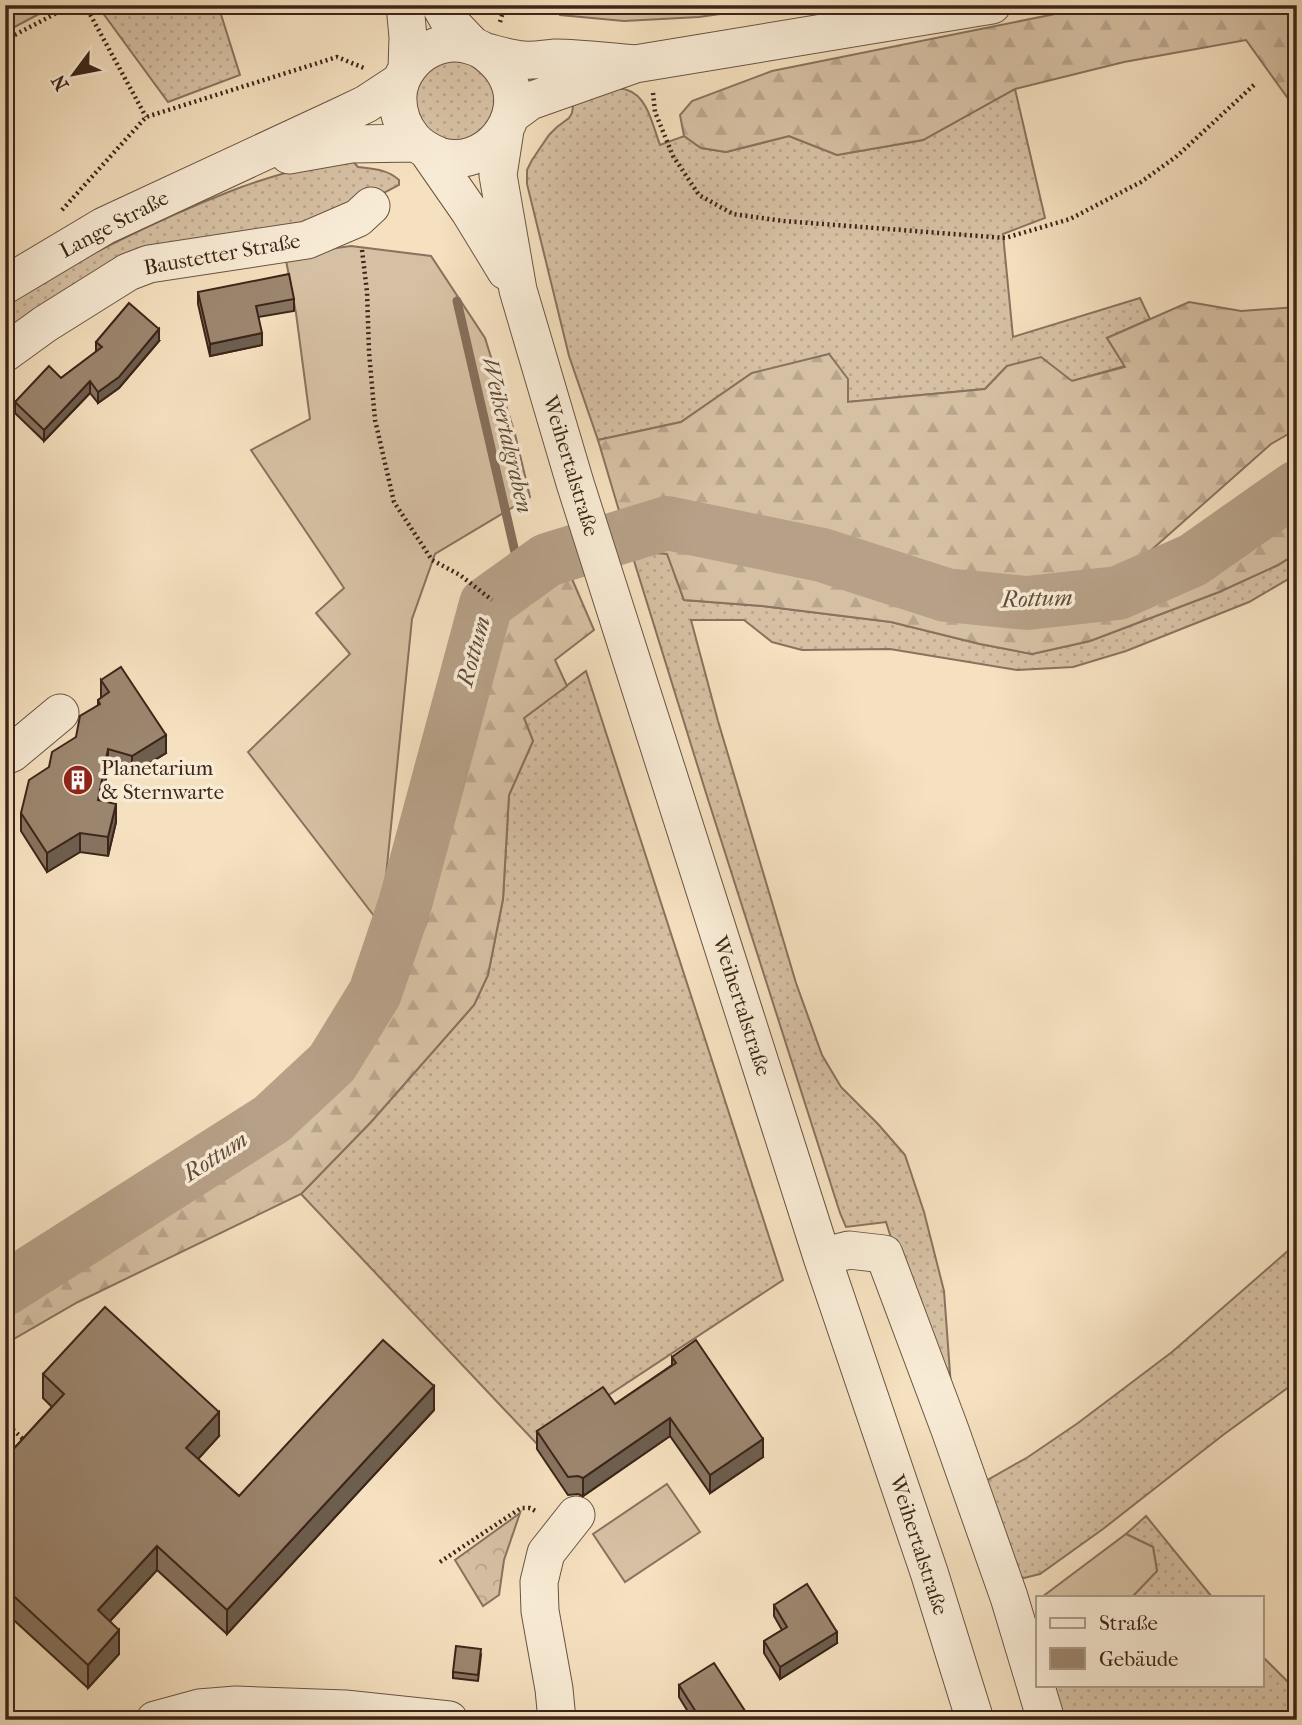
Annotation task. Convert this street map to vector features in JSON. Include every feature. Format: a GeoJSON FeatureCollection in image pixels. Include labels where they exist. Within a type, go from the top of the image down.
{"type":"FeatureCollection","features":[{"type":"Feature","properties":{"kind":"street"},"geometry":{"type":"LineString","coordinates":[[405,5],[408,37],[393,73],[398,93],[398,111],[404,128],[422,148],[446,158],[464,158],[481,153],[495,143],[508,123],[530,101],[641,62],[992,5]]}},
{"type":"Feature","properties":{"kind":"street"},"geometry":{"type":"LineString","coordinates":[[440,5],[449,21],[525,61],[556,58],[641,62]]}},
{"type":"Feature","properties":{"kind":"street"},"geometry":{"type":"LineString","coordinates":[[393,73],[427,50],[441,45],[486,40]]}},
{"type":"Feature","properties":{"kind":"street"},"geometry":{"type":"LineString","coordinates":[[486,40],[508,77],[513,96],[508,123]]}},
{"type":"Feature","properties":{"kind":"street","name":"Lange Straße"},"geometry":{"type":"LineString","coordinates":[[5,285],[104,226],[366,104],[393,73]]}},
{"type":"Feature","properties":{"kind":"street","name":"Weihertalstraße"},"geometry":{"type":"LineString","coordinates":[[508,123],[498,175],[518,290],[575,483],[822,1257],[929,1572],[975,1720]]}},
{"type":"Feature","properties":{"kind":"street","name":"Lange Straße"},"geometry":{"type":"LineString","coordinates":[[226,170],[351,144],[422,148]]}},
{"type":"Feature","properties":{"kind":"street","name":"Weihertalstraße"},"geometry":{"type":"LineString","coordinates":[[422,148],[470,212],[518,290]]}},
{"type":"Feature","properties":{"kind":"street","name":"Baustetter Straße"},"geometry":{"type":"LineString","coordinates":[[5,353],[128,271],[149,264],[307,240],[365,212]]}},
{"type":"Feature","properties":{"kind":"street"},"geometry":{"type":"LineString","coordinates":[[5,756],[60,713]]}},
{"type":"Feature","properties":{"kind":"street"},"geometry":{"type":"LineString","coordinates":[[822,1257],[849,1250],[884,1254],[1004,1584],[1046,1720]]}},
{"type":"Feature","properties":{"kind":"street"},"geometry":{"type":"LineString","coordinates":[[557,1720],[540,1611],[539,1582],[546,1553],[571,1521]]}},
{"type":"Feature","properties":{"kind":"street"},"geometry":{"type":"LineString","coordinates":[[155,1720],[199,1708],[236,1705],[345,1709],[449,1720]]}},
{"type":"Feature","properties":{"kind":"path"},"geometry":{"type":"LineString","coordinates":[[5,40],[72,5]]}},
{"type":"Feature","properties":{"kind":"path"},"geometry":{"type":"LineString","coordinates":[[85,5],[146,117]]}},
{"type":"Feature","properties":{"kind":"path"},"geometry":{"type":"LineString","coordinates":[[486,40],[505,5]]}},
{"type":"Feature","properties":{"kind":"path"},"geometry":{"type":"LineString","coordinates":[[56,217],[146,117],[337,57],[393,73]]}},
{"type":"Feature","properties":{"kind":"path"},"geometry":{"type":"LineString","coordinates":[[641,62],[655,112],[673,156],[699,195],[733,214],[784,221],[1005,238],[1070,219],[1141,182],[1177,156],[1255,84]]}},
{"type":"Feature","properties":{"kind":"path"},"geometry":{"type":"LineString","coordinates":[[365,212],[369,352],[375,420],[394,502],[432,560],[460,575],[492,600]]}},
{"type":"Feature","properties":{"kind":"path"},"geometry":{"type":"LineString","coordinates":[[5,1422],[34,1450]]}},
{"type":"Feature","properties":{"kind":"path"},"geometry":{"type":"LineString","coordinates":[[440,1562],[521,1508],[530,1508],[571,1521]]}},
{"type":"Feature","properties":{"kind":"green space"},"geometry":{"type":"Polygon","coordinates":[[[5,5],[56,5],[5,32],[5,5]]]}},
{"type":"Feature","properties":{"kind":"green space"},"geometry":{"type":"Polygon","coordinates":[[[97,5],[218,5],[240,75],[168,102],[97,5]]]}},
{"type":"Feature","properties":{"kind":"green space"},"geometry":{"type":"Polygon","coordinates":[[[555,5],[783,5],[699,17],[624,21],[560,15],[555,5]]]}},
{"type":"Feature","properties":{"kind":"green space"},"geometry":{"type":"Polygon","coordinates":[[[1088,5],[1297,5],[1297,111],[1246,40],[1124,62],[1015,89],[923,140],[837,155],[789,136],[726,152],[701,148],[684,136],[680,115],[692,101],[772,71],[1088,5]]]}},
{"type":"Feature","properties":{"kind":"green space"},"geometry":{"type":"Polygon","coordinates":[[[449,60],[462,60],[486,72],[499,94],[489,132],[453,146],[420,126],[414,100],[421,78],[431,69],[449,60]]]}},
{"type":"Feature","properties":{"kind":"green space"},"geometry":{"type":"Polygon","coordinates":[[[610,88],[627,90],[640,99],[649,113],[660,145],[684,136],[701,148],[726,152],[789,136],[837,155],[923,140],[1015,89],[1045,218],[1003,234],[1013,337],[1140,298],[1150,319],[1107,338],[1125,366],[1072,381],[1007,366],[985,389],[847,402],[752,373],[681,422],[598,440],[569,356],[527,184],[527,170],[549,135],[569,118],[574,99],[610,88]]]}},
{"type":"Feature","properties":{"kind":"green space"},"geometry":{"type":"Polygon","coordinates":[[[349,157],[358,167],[390,174],[399,180],[399,185],[315,229],[167,253],[5,340],[5,300],[33,285],[116,242],[202,203],[274,176],[349,157]]]}},
{"type":"Feature","properties":{"kind":"green space"},"geometry":{"type":"Polygon","coordinates":[[[351,246],[431,256],[485,338],[515,434],[530,497],[435,554],[412,619],[381,925],[248,752],[350,654],[316,613],[344,588],[251,450],[310,419],[296,313],[285,255],[351,246]]]}},
{"type":"Feature","properties":{"kind":"green space"},"geometry":{"type":"Polygon","coordinates":[[[1189,302],[1241,311],[1297,307],[1297,429],[1271,444],[1131,568],[1078,584],[974,586],[905,569],[719,514],[655,506],[620,514],[598,440],[681,422],[752,373],[829,354],[848,379],[848,402],[985,389],[1007,366],[1041,357],[1072,381],[1125,367],[1107,338],[1189,302]]]}},
{"type":"Feature","properties":{"kind":"green space"},"geometry":{"type":"Polygon","coordinates":[[[1297,513],[1297,553],[1278,565],[1219,592],[1090,641],[1032,654],[891,622],[762,606],[684,600],[667,554],[631,551],[629,540],[673,543],[771,568],[833,576],[930,601],[1044,618],[1109,608],[1160,591],[1297,513]]]}},
{"type":"Feature","properties":{"kind":"green space"},"geometry":{"type":"Polygon","coordinates":[[[631,551],[667,553],[684,600],[762,606],[891,622],[1032,654],[1090,641],[1219,592],[1278,565],[1297,553],[1297,574],[1249,602],[1126,651],[1073,667],[1017,670],[890,649],[802,650],[772,642],[744,620],[691,620],[718,721],[796,983],[822,1055],[841,1087],[905,1155],[924,1212],[944,1291],[952,1400],[982,1483],[1028,1457],[1078,1423],[1172,1352],[1297,1243],[1297,1381],[1040,1574],[1024,1578],[1007,1572],[914,1310],[886,1222],[846,1227],[840,1213],[631,551]]]}},
{"type":"Feature","properties":{"kind":"green space"},"geometry":{"type":"Polygon","coordinates":[[[569,572],[594,630],[555,660],[567,686],[524,718],[533,741],[509,795],[503,899],[488,975],[474,1005],[371,1122],[301,1194],[78,1302],[5,1344],[5,1307],[92,1247],[246,1152],[352,1071],[389,1018],[427,921],[498,622],[516,604],[569,572]]]}},
{"type":"Feature","properties":{"kind":"green space"},"geometry":{"type":"Polygon","coordinates":[[[586,671],[783,1280],[536,1443],[301,1194],[371,1122],[474,1005],[488,975],[503,899],[509,795],[533,741],[524,718],[586,671]]]}},
{"type":"Feature","properties":{"kind":"green space"},"geometry":{"type":"Polygon","coordinates":[[[667,1484],[700,1532],[625,1582],[593,1534],[667,1484]]]}},
{"type":"Feature","properties":{"kind":"green space"},"geometry":{"type":"Polygon","coordinates":[[[520,1513],[504,1560],[499,1595],[483,1606],[455,1560],[520,1513]]]}},
{"type":"Feature","properties":{"kind":"green space"},"geometry":{"type":"Polygon","coordinates":[[[1146,1516],[1211,1596],[1133,1596],[1157,1571],[1153,1547],[1126,1534],[1146,1516]]]}},
{"type":"Feature","properties":{"kind":"green space"},"geometry":{"type":"Polygon","coordinates":[[[1126,1534],[1153,1547],[1157,1571],[1133,1596],[1043,1596],[1126,1534]]]}},
{"type":"Feature","properties":{"kind":"green space"},"geometry":{"type":"Polygon","coordinates":[[[1264,1658],[1297,1691],[1297,1702],[1282,1720],[1055,1720],[1047,1686],[1264,1686],[1264,1658]]]}},
{"type":"Feature","properties":{"kind":"building"},"geometry":{"type":"Polygon","coordinates":[[[289,274],[294,299],[256,306],[262,333],[210,344],[198,292],[289,274]]]}},
{"type":"Feature","properties":{"kind":"building"},"geometry":{"type":"Polygon","coordinates":[[[129,303],[159,329],[119,377],[98,392],[90,381],[44,430],[15,402],[49,366],[61,378],[102,347],[96,342],[129,303]]]}},
{"type":"Feature","properties":{"kind":"building","name":"Planetarium & Sternwarte"},"geometry":{"type":"Polygon","coordinates":[[[121,667],[166,735],[132,756],[108,749],[98,800],[116,804],[108,837],[80,833],[47,853],[21,813],[29,780],[49,767],[52,752],[76,737],[80,716],[100,704],[98,700],[109,692],[101,680],[121,667]]]}},
{"type":"Feature","properties":{"kind":"building"},"geometry":{"type":"Polygon","coordinates":[[[105,1307],[219,1412],[186,1448],[239,1496],[383,1340],[434,1386],[227,1610],[157,1546],[98,1610],[119,1630],[88,1665],[5,1588],[5,1450],[9,1454],[64,1394],[43,1374],[105,1307]]]}},
{"type":"Feature","properties":{"kind":"building"},"geometry":{"type":"Polygon","coordinates":[[[696,1340],[763,1439],[710,1475],[670,1418],[583,1478],[568,1477],[537,1431],[603,1387],[615,1404],[676,1363],[672,1357],[696,1340]]]}},
{"type":"Feature","properties":{"kind":"building"},"geometry":{"type":"Polygon","coordinates":[[[807,1584],[837,1632],[780,1667],[764,1641],[787,1627],[774,1605],[807,1584]]]}},
{"type":"Feature","properties":{"kind":"building"},"geometry":{"type":"Polygon","coordinates":[[[456,1646],[481,1649],[478,1675],[453,1672],[456,1646]]]}},
{"type":"Feature","properties":{"kind":"building"},"geometry":{"type":"Polygon","coordinates":[[[714,1663],[747,1714],[737,1720],[701,1720],[679,1685],[714,1663]]]}},
{"type":"Feature","properties":{"kind":"waterway","name":"Weihertalgraben"},"geometry":{"type":"LineString","coordinates":[[457,301],[521,578]]}},
{"type":"Feature","properties":{"kind":"waterway","name":"Rottum"},"geometry":{"type":"LineString","coordinates":[[5,1289],[272,1119],[332,1063],[375,993],[405,904],[486,604],[547,560],[667,523],[822,555],[946,595],[1027,603],[1118,593],[1193,560],[1297,487]]}},
{"type":"Feature","properties":{"kind":"place","name":"Planetarium & Sternwarte"},"geometry":{"type":"Point","coordinates":[78,780]}}]}
